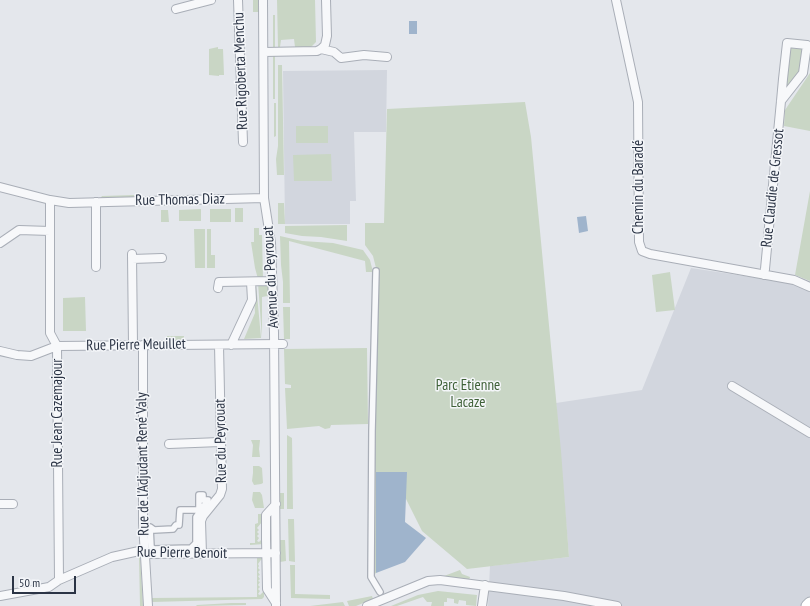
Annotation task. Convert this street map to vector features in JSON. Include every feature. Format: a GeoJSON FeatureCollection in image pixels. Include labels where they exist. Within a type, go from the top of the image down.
{"type":"FeatureCollection","features":[{"type":"Feature","properties":{"kind":"main road"},"geometry":{"type":"LineString","coordinates":[[807,606],[810,603]]}},
{"type":"Feature","properties":{"kind":"street"},"geometry":{"type":"LineString","coordinates":[[176,8],[211,0]]}},
{"type":"Feature","properties":{"kind":"street","name":"Rue Rigoberta Menchu"},"geometry":{"type":"LineString","coordinates":[[238,0],[243,142]]}},
{"type":"Feature","properties":{"kind":"street","name":"Avenue du Peyrouat"},"geometry":{"type":"LineString","coordinates":[[263,0],[264,198],[271,243],[272,281],[278,344],[276,604]]}},
{"type":"Feature","properties":{"kind":"street"},"geometry":{"type":"LineString","coordinates":[[264,52],[317,52],[321,49],[326,44],[327,36],[326,0]]}},
{"type":"Feature","properties":{"kind":"street","name":"Chemin du Baradé"},"geometry":{"type":"LineString","coordinates":[[616,0],[638,102],[639,242],[642,251],[650,254],[794,280],[810,287]]}},
{"type":"Feature","properties":{"kind":"street","name":"Rue Claudie de Gressot"},"geometry":{"type":"LineString","coordinates":[[764,275],[781,101],[787,43],[807,45],[803,73],[781,101]]}},
{"type":"Feature","properties":{"kind":"street"},"geometry":{"type":"LineString","coordinates":[[321,49],[334,52],[341,58],[364,55],[387,57]]}},
{"type":"Feature","properties":{"kind":"street","name":"Rue Thomas Diaz"},"geometry":{"type":"LineString","coordinates":[[0,188],[50,200],[69,202],[264,198]]}},
{"type":"Feature","properties":{"kind":"street","name":"Rue Jean Cazemajour"},"geometry":{"type":"LineString","coordinates":[[50,200],[50,333],[57,346],[59,580]]}},
{"type":"Feature","properties":{"kind":"street"},"geometry":{"type":"LineString","coordinates":[[96,202],[96,267]]}},
{"type":"Feature","properties":{"kind":"street"},"geometry":{"type":"LineString","coordinates":[[0,243],[19,230],[50,231]]}},
{"type":"Feature","properties":{"kind":"street"},"geometry":{"type":"LineString","coordinates":[[133,345],[132,257],[162,258]]}},
{"type":"Feature","properties":{"kind":"street"},"geometry":{"type":"LineString","coordinates":[[376,271],[372,431],[371,577],[380,592]]}},
{"type":"Feature","properties":{"kind":"street"},"geometry":{"type":"LineString","coordinates":[[218,288],[219,282],[272,281]]}},
{"type":"Feature","properties":{"kind":"street"},"geometry":{"type":"LineString","coordinates":[[231,345],[252,300],[251,282]]}},
{"type":"Feature","properties":{"kind":"street","name":"Rue Pierre Meuillet"},"geometry":{"type":"LineString","coordinates":[[0,351],[17,355],[31,356],[57,346],[278,344]]}},
{"type":"Feature","properties":{"kind":"street","name":"Rue de l'Adjudant René Valy"},"geometry":{"type":"LineString","coordinates":[[142,345],[143,523],[148,606]]}},
{"type":"Feature","properties":{"kind":"street","name":"Rue du Peyrouat"},"geometry":{"type":"LineString","coordinates":[[202,554],[201,521],[203,516],[220,495],[222,489],[219,345]]}},
{"type":"Feature","properties":{"kind":"street"},"geometry":{"type":"LineString","coordinates":[[732,386],[810,433]]}},
{"type":"Feature","properties":{"kind":"street"},"geometry":{"type":"LineString","coordinates":[[169,444],[220,439]]}},
{"type":"Feature","properties":{"kind":"street"},"geometry":{"type":"LineString","coordinates":[[199,495],[203,495],[203,500],[208,500],[196,517],[196,543],[191,548],[154,549],[151,547],[150,527],[154,530],[173,529],[180,524],[180,510],[199,510],[199,495]]}},
{"type":"Feature","properties":{"kind":"street"},"geometry":{"type":"LineString","coordinates":[[0,504],[13,504]]}},
{"type":"Feature","properties":{"kind":"street"},"geometry":{"type":"LineString","coordinates":[[276,504],[266,514],[267,589],[276,604]]}},
{"type":"Feature","properties":{"kind":"street","name":"Rue Pierre Benoit"},"geometry":{"type":"LineString","coordinates":[[0,596],[49,587],[59,580],[122,554],[139,551],[145,554],[276,553]]}},
{"type":"Feature","properties":{"kind":"street"},"geometry":{"type":"LineString","coordinates":[[367,606],[428,581],[440,580],[564,596],[617,606]]}},
{"type":"Feature","properties":{"kind":"street"},"geometry":{"type":"LineString","coordinates":[[482,606],[484,585]]}},
{"type":"Feature","properties":{"kind":"shaded area"},"geometry":{"type":"Polygon","coordinates":[[[387,70],[386,132],[354,132],[356,201],[350,201],[350,224],[285,224],[283,71],[387,70]]]}},
{"type":"Feature","properties":{"kind":"shaded area"},"geometry":{"type":"Polygon","coordinates":[[[691,268],[791,283],[810,290],[810,606],[488,606],[490,566],[569,557],[556,403],[642,390],[691,268]]]}},
{"type":"Feature","properties":{"kind":"green space"},"geometry":{"type":"Polygon","coordinates":[[[253,0],[260,0],[261,12],[253,12],[253,0]]]}},
{"type":"Feature","properties":{"kind":"green space"},"geometry":{"type":"Polygon","coordinates":[[[277,0],[315,0],[316,42],[311,47],[295,47],[294,39],[281,40],[280,47],[278,47],[277,0]]]}},
{"type":"Feature","properties":{"kind":"green space"},"geometry":{"type":"Polygon","coordinates":[[[273,15],[275,15],[275,48],[273,48],[273,15]]]}},
{"type":"Feature","properties":{"kind":"green space"},"geometry":{"type":"Polygon","coordinates":[[[218,47],[218,49],[223,49],[224,75],[209,75],[209,49],[218,47]]]}},
{"type":"Feature","properties":{"kind":"green space"},"geometry":{"type":"Polygon","coordinates":[[[790,48],[803,49],[801,73],[786,90],[790,48]]]}},
{"type":"Feature","properties":{"kind":"green space"},"geometry":{"type":"Polygon","coordinates":[[[275,55],[275,99],[273,99],[273,56],[275,55]]]}},
{"type":"Feature","properties":{"kind":"green space"},"geometry":{"type":"Polygon","coordinates":[[[278,65],[282,65],[284,175],[277,175],[276,159],[278,146],[278,65]]]}},
{"type":"Feature","properties":{"kind":"green space"},"geometry":{"type":"Polygon","coordinates":[[[810,73],[810,131],[784,126],[785,110],[810,73]]]}},
{"type":"Feature","properties":{"kind":"green space","name":"Parc Etienne Lacaze"},"geometry":{"type":"Polygon","coordinates":[[[525,102],[531,137],[561,451],[569,557],[467,569],[422,531],[405,497],[376,472],[376,573],[373,575],[377,272],[373,256],[365,245],[365,223],[384,223],[387,109],[525,102]]]}},
{"type":"Feature","properties":{"kind":"green space"},"geometry":{"type":"Polygon","coordinates":[[[274,103],[276,103],[276,136],[274,137],[274,103]]]}},
{"type":"Feature","properties":{"kind":"green space"},"geometry":{"type":"Polygon","coordinates":[[[296,126],[328,126],[328,143],[296,143],[296,126]]]}},
{"type":"Feature","properties":{"kind":"green space"},"geometry":{"type":"Polygon","coordinates":[[[331,154],[332,181],[294,181],[293,155],[331,154]]]}},
{"type":"Feature","properties":{"kind":"green space"},"geometry":{"type":"Polygon","coordinates":[[[810,191],[810,281],[795,275],[810,191]]]}},
{"type":"Feature","properties":{"kind":"green space"},"geometry":{"type":"Polygon","coordinates":[[[134,195],[134,199],[99,200],[102,196],[134,195]]]}},
{"type":"Feature","properties":{"kind":"green space"},"geometry":{"type":"Polygon","coordinates":[[[278,203],[284,203],[285,224],[278,224],[278,203]]]}},
{"type":"Feature","properties":{"kind":"green space"},"geometry":{"type":"Polygon","coordinates":[[[235,208],[243,208],[243,222],[235,222],[235,208]]]}},
{"type":"Feature","properties":{"kind":"green space"},"geometry":{"type":"Polygon","coordinates":[[[201,209],[201,221],[179,221],[179,210],[201,209]]]}},
{"type":"Feature","properties":{"kind":"green space"},"geometry":{"type":"Polygon","coordinates":[[[210,209],[231,209],[231,222],[210,222],[210,209]]]}},
{"type":"Feature","properties":{"kind":"green space"},"geometry":{"type":"Polygon","coordinates":[[[161,210],[168,210],[169,222],[161,222],[161,210]]]}},
{"type":"Feature","properties":{"kind":"green space"},"geometry":{"type":"Polygon","coordinates":[[[347,225],[347,241],[285,233],[285,226],[347,225]]]}},
{"type":"Feature","properties":{"kind":"green space"},"geometry":{"type":"Polygon","coordinates":[[[254,228],[259,228],[259,235],[262,235],[263,279],[258,279],[255,268],[251,242],[254,242],[254,228]]]}},
{"type":"Feature","properties":{"kind":"green space"},"geometry":{"type":"Polygon","coordinates":[[[194,229],[205,229],[205,268],[195,268],[194,229]]]}},
{"type":"Feature","properties":{"kind":"green space"},"geometry":{"type":"Polygon","coordinates":[[[207,229],[211,229],[211,255],[215,255],[215,268],[207,268],[207,229]]]}},
{"type":"Feature","properties":{"kind":"green space"},"geometry":{"type":"Polygon","coordinates":[[[280,236],[302,241],[333,243],[363,250],[370,260],[373,272],[366,272],[365,261],[289,241],[290,303],[283,303],[280,236]]]}},
{"type":"Feature","properties":{"kind":"green space"},"geometry":{"type":"Polygon","coordinates":[[[670,272],[675,310],[656,312],[652,275],[670,272]]]}},
{"type":"Feature","properties":{"kind":"green space"},"geometry":{"type":"Polygon","coordinates":[[[253,283],[256,283],[261,338],[244,339],[255,313],[253,283]]]}},
{"type":"Feature","properties":{"kind":"green space"},"geometry":{"type":"Polygon","coordinates":[[[258,283],[268,283],[268,296],[262,297],[262,338],[258,283]]]}},
{"type":"Feature","properties":{"kind":"green space"},"geometry":{"type":"Polygon","coordinates":[[[85,297],[86,331],[63,331],[63,298],[85,297]]]}},
{"type":"Feature","properties":{"kind":"green space"},"geometry":{"type":"Polygon","coordinates":[[[283,307],[290,307],[290,339],[284,339],[283,307]]]}},
{"type":"Feature","properties":{"kind":"green space"},"geometry":{"type":"Polygon","coordinates":[[[167,336],[184,336],[184,344],[167,344],[167,336]]]}},
{"type":"Feature","properties":{"kind":"green space"},"geometry":{"type":"Polygon","coordinates":[[[367,348],[368,424],[331,425],[330,428],[325,429],[319,426],[287,429],[285,388],[291,388],[291,385],[285,384],[284,349],[367,348]]]}},
{"type":"Feature","properties":{"kind":"green space"},"geometry":{"type":"Polygon","coordinates":[[[287,435],[292,438],[293,509],[287,509],[287,435]]]}},
{"type":"Feature","properties":{"kind":"green space"},"geometry":{"type":"Polygon","coordinates":[[[251,440],[260,440],[260,457],[252,457],[253,445],[251,440]]]}},
{"type":"Feature","properties":{"kind":"green space"},"geometry":{"type":"Polygon","coordinates":[[[253,466],[259,466],[262,468],[263,483],[254,485],[252,481],[253,466]]]}},
{"type":"Feature","properties":{"kind":"green space"},"geometry":{"type":"Polygon","coordinates":[[[253,492],[260,492],[262,495],[264,508],[255,508],[252,500],[253,492]]]}},
{"type":"Feature","properties":{"kind":"green space"},"geometry":{"type":"Polygon","coordinates":[[[279,493],[284,493],[284,509],[280,509],[279,493]]]}},
{"type":"Feature","properties":{"kind":"green space"},"geometry":{"type":"Polygon","coordinates":[[[258,514],[264,514],[262,522],[257,528],[259,530],[257,532],[259,534],[257,536],[259,538],[257,541],[259,542],[263,538],[264,544],[250,545],[250,543],[255,543],[255,524],[258,523],[258,514]]]}},
{"type":"Feature","properties":{"kind":"green space"},"geometry":{"type":"Polygon","coordinates":[[[288,519],[294,519],[295,562],[289,561],[288,519]]]}},
{"type":"Feature","properties":{"kind":"green space"},"geometry":{"type":"Polygon","coordinates":[[[279,540],[285,540],[286,561],[280,562],[279,540]]]}},
{"type":"Feature","properties":{"kind":"green space"},"geometry":{"type":"Polygon","coordinates":[[[139,555],[140,556],[143,606],[140,606],[139,555]]]}},
{"type":"Feature","properties":{"kind":"green space"},"geometry":{"type":"Polygon","coordinates":[[[257,557],[263,557],[258,564],[258,568],[260,570],[258,572],[260,575],[258,576],[260,579],[258,581],[260,582],[258,585],[260,587],[258,589],[260,591],[258,594],[260,595],[264,591],[264,597],[262,599],[152,602],[152,598],[257,597],[257,557]]]}},
{"type":"Feature","properties":{"kind":"green space"},"geometry":{"type":"Polygon","coordinates":[[[290,565],[295,565],[295,594],[330,595],[330,599],[291,598],[290,565]]]}},
{"type":"Feature","properties":{"kind":"green space"},"geometry":{"type":"Polygon","coordinates":[[[460,570],[462,574],[470,577],[469,580],[444,576],[460,570]]]}},
{"type":"Feature","properties":{"kind":"green space"},"geometry":{"type":"Polygon","coordinates":[[[438,591],[477,595],[476,606],[466,605],[466,601],[459,600],[458,604],[454,603],[454,599],[447,598],[447,602],[444,602],[444,606],[431,606],[432,602],[427,602],[423,597],[397,606],[391,606],[418,595],[438,591]]]}},
{"type":"Feature","properties":{"kind":"green space"},"geometry":{"type":"Polygon","coordinates":[[[372,596],[373,599],[356,606],[349,606],[347,601],[372,596]]]}},
{"type":"Feature","properties":{"kind":"green space"},"geometry":{"type":"Polygon","coordinates":[[[343,602],[345,606],[310,606],[343,602]]]}},
{"type":"Feature","properties":{"kind":"green space"},"geometry":{"type":"Polygon","coordinates":[[[246,603],[246,605],[196,606],[197,605],[246,603]]]}},
{"type":"Feature","properties":{"kind":"water"},"geometry":{"type":"Polygon","coordinates":[[[409,21],[417,21],[417,34],[409,34],[409,21]]]}},
{"type":"Feature","properties":{"kind":"water"},"geometry":{"type":"Polygon","coordinates":[[[586,216],[588,231],[579,233],[577,217],[586,216]]]}},
{"type":"Feature","properties":{"kind":"water"},"geometry":{"type":"Polygon","coordinates":[[[376,472],[407,472],[405,522],[426,538],[405,562],[376,573],[376,472]]]}}]}
